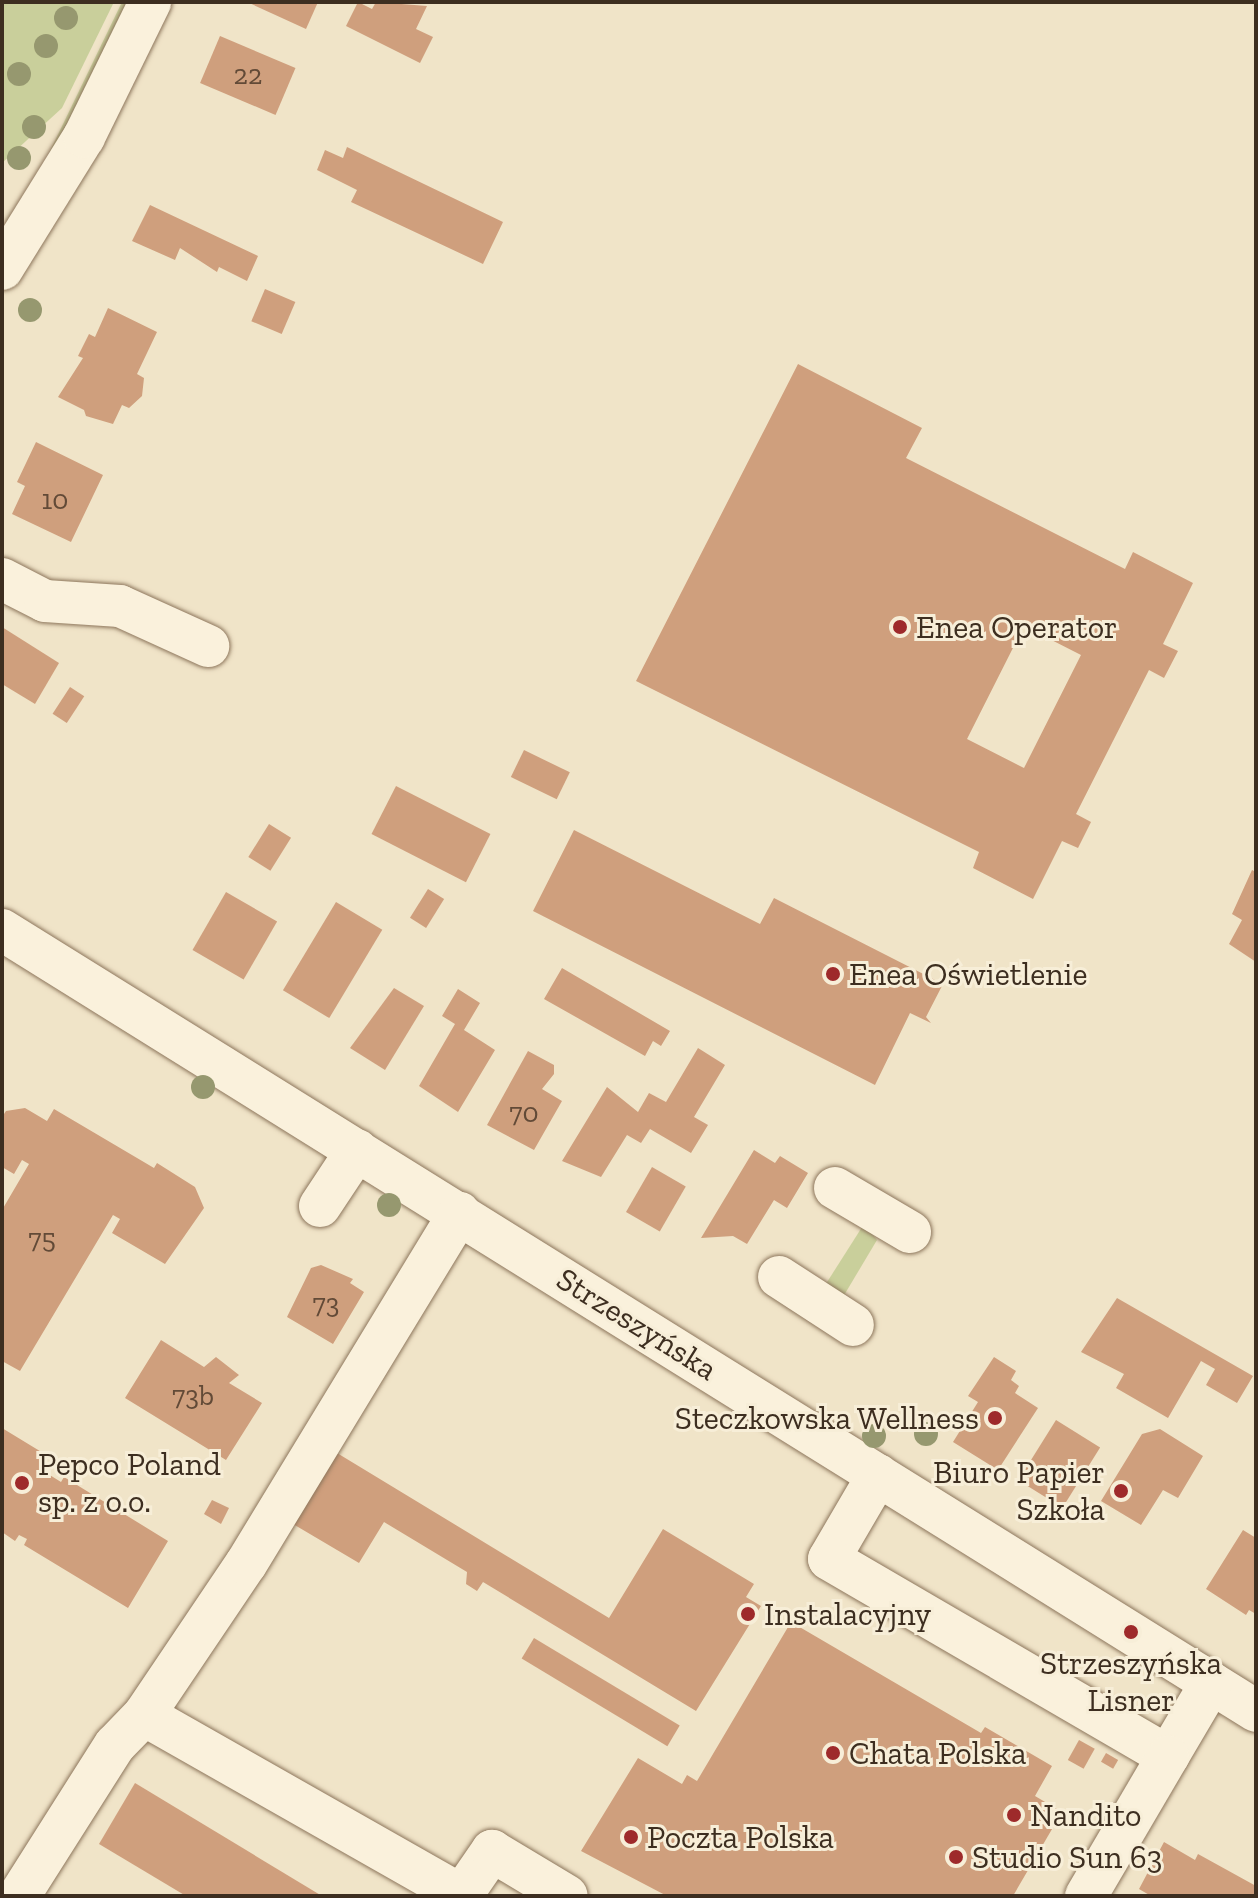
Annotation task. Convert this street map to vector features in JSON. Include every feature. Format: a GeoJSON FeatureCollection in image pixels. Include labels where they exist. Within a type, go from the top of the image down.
{"type":"FeatureCollection","features":[{"type":"Feature","properties":{"kind":"street"},"geometry":{"type":"LineString","coordinates":[[2,269],[84,137],[150,2]]}},
{"type":"Feature","properties":{"kind":"street"},"geometry":{"type":"LineString","coordinates":[[2,579],[45,601],[120,606],[208,646]]}},
{"type":"Feature","properties":{"kind":"street","name":"Strzeszyńska"},"geometry":{"type":"LineString","coordinates":[[7,932],[1256,1711]]}},
{"type":"Feature","properties":{"kind":"street"},"geometry":{"type":"LineString","coordinates":[[320,1206],[357,1150]]}},
{"type":"Feature","properties":{"kind":"street"},"geometry":{"type":"LineString","coordinates":[[835,1188],[910,1232]]}},
{"type":"Feature","properties":{"kind":"street"},"geometry":{"type":"LineString","coordinates":[[19,1896],[115,1745],[144,1715],[231,1589],[459,1213]]}},
{"type":"Feature","properties":{"kind":"street"},"geometry":{"type":"LineString","coordinates":[[779,1277],[853,1325]]}},
{"type":"Feature","properties":{"kind":"street"},"geometry":{"type":"LineString","coordinates":[[878,1475],[829,1559],[1168,1756]]}},
{"type":"Feature","properties":{"kind":"street"},"geometry":{"type":"LineString","coordinates":[[1086,1896],[1211,1683]]}},
{"type":"Feature","properties":{"kind":"street"},"geometry":{"type":"LineString","coordinates":[[144,1715],[461,1896],[492,1851],[567,1896]]}},
{"type":"Feature","properties":{"kind":"green space"},"geometry":{"type":"Polygon","coordinates":[[[2,2],[114,2],[62,108],[2,163],[2,2]]]}},
{"type":"Feature","properties":{"kind":"green space"},"geometry":{"type":"Polygon","coordinates":[[[122,2],[134,2],[35,182],[122,2]]]}},
{"type":"Feature","properties":{"kind":"green space"},"geometry":{"type":"Polygon","coordinates":[[[864,1224],[877,1240],[843,1297],[822,1290],[864,1224]]]}},
{"type":"Feature","properties":{"kind":"building"},"geometry":{"type":"Polygon","coordinates":[[[247,2],[318,2],[306,29],[247,2]]]}},
{"type":"Feature","properties":{"kind":"building"},"geometry":{"type":"Polygon","coordinates":[[[358,2],[372,9],[376,2],[427,6],[416,29],[433,37],[420,63],[346,26],[358,2]]]}},
{"type":"Feature","properties":{"kind":"building"},"geometry":{"type":"Polygon","coordinates":[[[220,36],[295,68],[276,115],[200,83],[220,36]]]}},
{"type":"Feature","properties":{"kind":"building"},"geometry":{"type":"Polygon","coordinates":[[[347,147],[503,222],[483,264],[351,202],[357,190],[317,170],[325,150],[343,158],[347,147]]]}},
{"type":"Feature","properties":{"kind":"building"},"geometry":{"type":"Polygon","coordinates":[[[150,205],[258,256],[247,281],[219,267],[217,272],[180,248],[175,260],[132,241],[150,205]]]}},
{"type":"Feature","properties":{"kind":"building"},"geometry":{"type":"Polygon","coordinates":[[[265,289],[295,302],[282,334],[251,321],[265,289]]]}},
{"type":"Feature","properties":{"kind":"building"},"geometry":{"type":"Polygon","coordinates":[[[108,308],[157,332],[137,374],[144,378],[142,396],[129,408],[122,405],[113,424],[86,416],[84,410],[58,397],[83,358],[78,356],[89,334],[95,337],[108,308]]]}},
{"type":"Feature","properties":{"kind":"building"},"geometry":{"type":"Polygon","coordinates":[[[798,364],[922,428],[906,458],[1125,569],[1133,552],[1193,583],[1163,644],[1178,651],[1164,678],[1149,670],[1076,814],[1091,822],[1078,848],[1062,841],[1033,899],[973,868],[979,852],[636,681],[798,364]],[[1024,626],[967,739],[1024,768],[1081,655],[1024,626]]]}},
{"type":"Feature","properties":{"kind":"building"},"geometry":{"type":"Polygon","coordinates":[[[36,442],[103,475],[71,542],[12,514],[25,486],[17,482],[36,442]]]}},
{"type":"Feature","properties":{"kind":"building"},"geometry":{"type":"Polygon","coordinates":[[[2,627],[59,663],[35,704],[2,684],[2,627]]]}},
{"type":"Feature","properties":{"kind":"building"},"geometry":{"type":"Polygon","coordinates":[[[70,687],[84,696],[67,723],[53,714],[70,687]]]}},
{"type":"Feature","properties":{"kind":"building"},"geometry":{"type":"Polygon","coordinates":[[[524,750],[570,772],[557,799],[511,777],[524,750]]]}},
{"type":"Feature","properties":{"kind":"building"},"geometry":{"type":"Polygon","coordinates":[[[396,786],[490,834],[466,882],[371,834],[396,786]]]}},
{"type":"Feature","properties":{"kind":"building"},"geometry":{"type":"Polygon","coordinates":[[[269,824],[291,838],[270,871],[248,857],[269,824]]]}},
{"type":"Feature","properties":{"kind":"building"},"geometry":{"type":"Polygon","coordinates":[[[574,830],[760,924],[774,898],[943,984],[926,1017],[931,1023],[910,1013],[875,1085],[533,911],[574,830]]]}},
{"type":"Feature","properties":{"kind":"building"},"geometry":{"type":"Polygon","coordinates":[[[1252,870],[1256,872],[1256,962],[1229,944],[1242,920],[1232,914],[1252,870]]]}},
{"type":"Feature","properties":{"kind":"building"},"geometry":{"type":"Polygon","coordinates":[[[428,889],[444,899],[426,928],[410,918],[428,889]]]}},
{"type":"Feature","properties":{"kind":"building"},"geometry":{"type":"Polygon","coordinates":[[[226,892],[277,922],[244,980],[192,950],[226,892]]]}},
{"type":"Feature","properties":{"kind":"building"},"geometry":{"type":"Polygon","coordinates":[[[336,902],[382,930],[329,1018],[283,990],[336,902]]]}},
{"type":"Feature","properties":{"kind":"building"},"geometry":{"type":"Polygon","coordinates":[[[562,968],[670,1031],[661,1046],[653,1041],[645,1056],[544,999],[562,968]]]}},
{"type":"Feature","properties":{"kind":"building"},"geometry":{"type":"Polygon","coordinates":[[[394,988],[424,1006],[385,1070],[350,1048],[394,988]]]}},
{"type":"Feature","properties":{"kind":"building"},"geometry":{"type":"Polygon","coordinates":[[[458,989],[480,1003],[464,1030],[495,1050],[458,1112],[419,1086],[455,1024],[442,1016],[458,989]]]}},
{"type":"Feature","properties":{"kind":"building"},"geometry":{"type":"Polygon","coordinates":[[[698,1048],[725,1065],[694,1117],[708,1125],[691,1153],[650,1129],[641,1143],[627,1135],[601,1177],[562,1161],[607,1087],[638,1112],[649,1093],[666,1102],[698,1048]]]}},
{"type":"Feature","properties":{"kind":"building"},"geometry":{"type":"Polygon","coordinates":[[[528,1051],[554,1065],[554,1074],[542,1089],[562,1101],[534,1150],[487,1125],[528,1051]]]}},
{"type":"Feature","properties":{"kind":"building"},"geometry":{"type":"Polygon","coordinates":[[[25,1108],[47,1121],[54,1109],[154,1168],[157,1163],[195,1187],[204,1208],[165,1264],[112,1233],[120,1219],[113,1215],[20,1371],[2,1361],[2,1210],[29,1164],[22,1160],[14,1174],[2,1167],[2,1117],[6,1111],[25,1108]]]}},
{"type":"Feature","properties":{"kind":"building"},"geometry":{"type":"Polygon","coordinates":[[[754,1150],[775,1163],[780,1156],[808,1173],[787,1208],[774,1200],[747,1244],[733,1236],[701,1238],[754,1150]]]}},
{"type":"Feature","properties":{"kind":"building"},"geometry":{"type":"Polygon","coordinates":[[[652,1167],[686,1186],[660,1232],[626,1212],[652,1167]]]}},
{"type":"Feature","properties":{"kind":"building"},"geometry":{"type":"Polygon","coordinates":[[[321,1265],[353,1279],[350,1283],[364,1292],[333,1344],[287,1317],[311,1268],[321,1265]]]}},
{"type":"Feature","properties":{"kind":"building"},"geometry":{"type":"Polygon","coordinates":[[[1117,1298],[1253,1376],[1237,1403],[1206,1385],[1215,1369],[1201,1361],[1168,1418],[1116,1388],[1124,1374],[1081,1352],[1117,1298]]]}},
{"type":"Feature","properties":{"kind":"building"},"geometry":{"type":"Polygon","coordinates":[[[161,1340],[204,1367],[216,1357],[239,1375],[229,1383],[262,1403],[226,1460],[125,1398],[161,1340]]]}},
{"type":"Feature","properties":{"kind":"building"},"geometry":{"type":"Polygon","coordinates":[[[994,1357],[1016,1371],[1011,1380],[1019,1386],[1015,1393],[1038,1408],[998,1470],[953,1442],[978,1402],[968,1396],[994,1357]]]}},
{"type":"Feature","properties":{"kind":"building"},"geometry":{"type":"Polygon","coordinates":[[[1056,1420],[1100,1448],[1062,1508],[1018,1480],[1056,1420]]]}},
{"type":"Feature","properties":{"kind":"building"},"geometry":{"type":"Polygon","coordinates":[[[2,1428],[48,1456],[40,1469],[61,1482],[64,1477],[168,1541],[128,1608],[24,1545],[27,1539],[19,1535],[15,1541],[2,1532],[2,1428]]]}},
{"type":"Feature","properties":{"kind":"building"},"geometry":{"type":"Polygon","coordinates":[[[1160,1429],[1203,1456],[1178,1498],[1163,1490],[1141,1525],[1101,1501],[1142,1434],[1160,1429]]]}},
{"type":"Feature","properties":{"kind":"building"},"geometry":{"type":"Polygon","coordinates":[[[337,1453],[609,1618],[663,1529],[754,1584],[746,1597],[761,1606],[696,1711],[483,1582],[477,1591],[466,1584],[467,1572],[384,1522],[359,1563],[293,1524],[337,1453]]]}},
{"type":"Feature","properties":{"kind":"building"},"geometry":{"type":"Polygon","coordinates":[[[212,1500],[229,1508],[221,1524],[204,1514],[212,1500]]]}},
{"type":"Feature","properties":{"kind":"building"},"geometry":{"type":"Polygon","coordinates":[[[1243,1530],[1256,1538],[1256,1614],[1249,1610],[1246,1615],[1206,1589],[1243,1530]]]}},
{"type":"Feature","properties":{"kind":"building"},"geometry":{"type":"Polygon","coordinates":[[[837,1611],[847,1617],[841,1627],[831,1621],[837,1611]]]}},
{"type":"Feature","properties":{"kind":"building"},"geometry":{"type":"Polygon","coordinates":[[[791,1622],[981,1733],[985,1727],[1052,1766],[1035,1796],[1062,1812],[1013,1896],[667,1896],[581,1851],[638,1758],[682,1784],[687,1775],[697,1781],[791,1622]]]}},
{"type":"Feature","properties":{"kind":"building"},"geometry":{"type":"Polygon","coordinates":[[[534,1638],[680,1726],[667,1746],[522,1659],[534,1638]]]}},
{"type":"Feature","properties":{"kind":"building"},"geometry":{"type":"Polygon","coordinates":[[[1079,1740],[1095,1749],[1084,1769],[1068,1760],[1079,1740]]]}},
{"type":"Feature","properties":{"kind":"building"},"geometry":{"type":"Polygon","coordinates":[[[1106,1753],[1118,1760],[1113,1769],[1101,1762],[1106,1753]]]}},
{"type":"Feature","properties":{"kind":"building"},"geometry":{"type":"Polygon","coordinates":[[[135,1783],[322,1896],[186,1896],[99,1844],[135,1783]]]}},
{"type":"Feature","properties":{"kind":"building"},"geometry":{"type":"Polygon","coordinates":[[[1164,1842],[1195,1860],[1198,1854],[1256,1886],[1256,1896],[1151,1896],[1139,1889],[1164,1842]]]}},
{"type":"Feature","properties":{"kind":"place","name":"Enea Operator"},"geometry":{"type":"Point","coordinates":[900,627]}},
{"type":"Feature","properties":{"kind":"place","name":"Enea Oświetlenie"},"geometry":{"type":"Point","coordinates":[833,974]}},
{"type":"Feature","properties":{"kind":"place","name":"Steczkowska Wellness"},"geometry":{"type":"Point","coordinates":[995,1418]}},
{"type":"Feature","properties":{"kind":"place","name":"Pepco Poland sp. z o.o."},"geometry":{"type":"Point","coordinates":[22,1483]}},
{"type":"Feature","properties":{"kind":"place","name":"Biuro Papier Szkoła"},"geometry":{"type":"Point","coordinates":[1121,1491]}},
{"type":"Feature","properties":{"kind":"place","name":"Instalacyjny"},"geometry":{"type":"Point","coordinates":[748,1614]}},
{"type":"Feature","properties":{"kind":"place","name":"Strzeszyńska Lisner"},"geometry":{"type":"Point","coordinates":[1131,1632]}},
{"type":"Feature","properties":{"kind":"place","name":"Chata Polska"},"geometry":{"type":"Point","coordinates":[833,1753]}},
{"type":"Feature","properties":{"kind":"place","name":"Nandito"},"geometry":{"type":"Point","coordinates":[1014,1815]}},
{"type":"Feature","properties":{"kind":"place","name":"Poczta Polska"},"geometry":{"type":"Point","coordinates":[631,1837]}},
{"type":"Feature","properties":{"kind":"place","name":"Studio Sun 63"},"geometry":{"type":"Point","coordinates":[956,1857]}}]}
